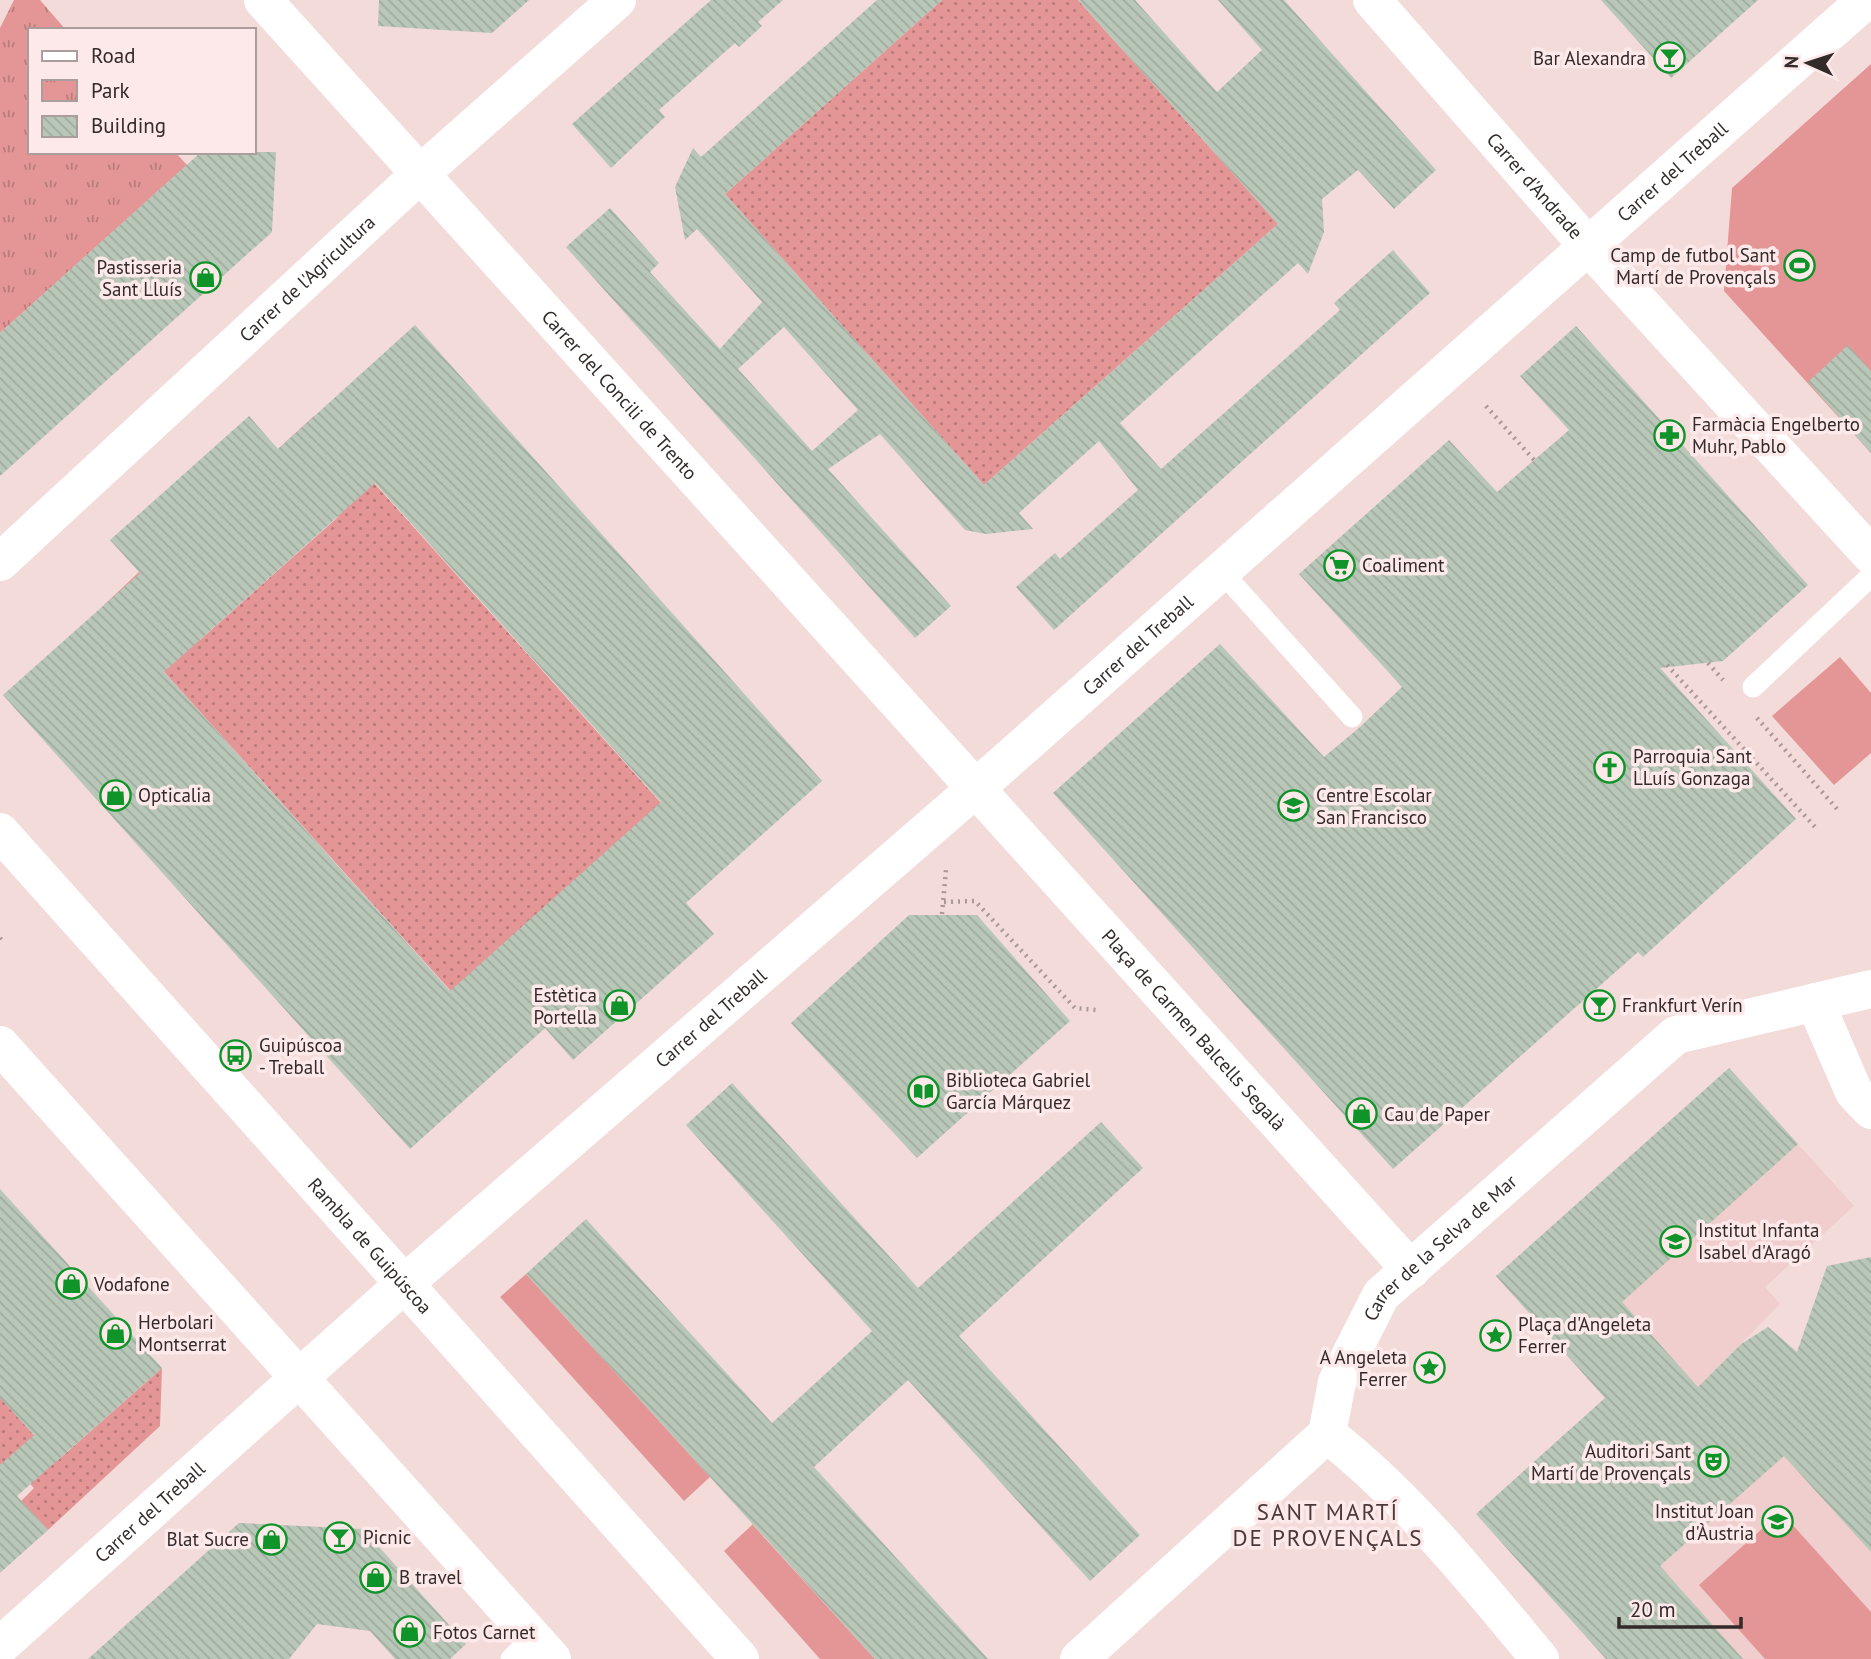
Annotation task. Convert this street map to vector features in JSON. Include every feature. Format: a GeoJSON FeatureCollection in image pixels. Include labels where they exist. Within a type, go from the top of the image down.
{"type":"FeatureCollection","features":[{"type":"Feature","properties":{"kind":"street","name":"Carrer del Concili de Trento"},"geometry":{"type":"LineString","coordinates":[[263,0],[975,789]]}},
{"type":"Feature","properties":{"kind":"street","name":"Carrer de l'Agricultura"},"geometry":{"type":"LineString","coordinates":[[0,562],[419,175],[617,0]]}},
{"type":"Feature","properties":{"kind":"street","name":"Carrer d'Andrade"},"geometry":{"type":"LineString","coordinates":[[1372,0],[1588,246],[1871,555]]}},
{"type":"Feature","properties":{"kind":"street","name":"Carrer del Treball"},"geometry":{"type":"LineString","coordinates":[[0,1646],[404,1284],[975,789],[1866,0]]}},
{"type":"Feature","properties":{"kind":"street","name":"Plaça de Carmen Balcells Segalà"},"geometry":{"type":"LineString","coordinates":[[975,789],[1411,1270]]}},
{"type":"Feature","properties":{"kind":"street","name":"Rambla de Guipúscoa"},"geometry":{"type":"LineString","coordinates":[[0,832],[740,1659]]}},
{"type":"Feature","properties":{"kind":"street","name":"Carrer de la Selva de Mar"},"geometry":{"type":"LineString","coordinates":[[1327,1434],[1336,1382],[1381,1295],[1676,1035],[1871,989]]}},
{"type":"Feature","properties":{"kind":"street"},"geometry":{"type":"LineString","coordinates":[[1815,1002],[1854,1092],[1871,1110]]}},
{"type":"Feature","properties":{"kind":"street"},"geometry":{"type":"LineString","coordinates":[[0,1045],[299,1378],[532,1652]]}},
{"type":"Feature","properties":{"kind":"street"},"geometry":{"type":"LineString","coordinates":[[1079,1659],[1327,1434],[1364,1465],[1441,1543],[1540,1659]]}},
{"type":"Feature","properties":{"kind":"lane"},"geometry":{"type":"LineString","coordinates":[[1221,571],[1352,717]]}},
{"type":"Feature","properties":{"kind":"lane"},"geometry":{"type":"LineString","coordinates":[[1753,687],[1871,576]]}},
{"type":"Feature","properties":{"kind":"path"},"geometry":{"type":"LineString","coordinates":[[1486,406],[1534,460]]}},
{"type":"Feature","properties":{"kind":"path"},"geometry":{"type":"LineString","coordinates":[[1707,663],[1726,683]]}},
{"type":"Feature","properties":{"kind":"path"},"geometry":{"type":"LineString","coordinates":[[1667,665],[1816,828]]}},
{"type":"Feature","properties":{"kind":"path"},"geometry":{"type":"LineString","coordinates":[[1752,713],[1837,809]]}},
{"type":"Feature","properties":{"kind":"path"},"geometry":{"type":"LineString","coordinates":[[942,914],[946,878]]}},
{"type":"Feature","properties":{"kind":"path"},"geometry":{"type":"LineString","coordinates":[[944,902],[975,901],[1075,1008],[1097,1010]]}},
{"type":"Feature","properties":{"kind":"shaded area"},"geometry":{"type":"Polygon","coordinates":[[[1729,1068],[1854,1206],[1765,1287],[1780,1304],[1698,1387],[1630,1593],[1791,1449],[1822,1498],[1871,1552],[1871,1659],[1606,1659],[1476,1514],[1605,1398],[1496,1276],[1729,1068]]]}},
{"type":"Feature","properties":{"kind":"green space"},"geometry":{"type":"Polygon","coordinates":[[[14,0],[40,0],[64,28],[28,28],[28,154],[177,154],[187,165],[0,333],[0,28],[14,0]]]}},
{"type":"Feature","properties":{"kind":"green space"},"geometry":{"type":"Polygon","coordinates":[[[942,0],[1078,0],[1278,224],[984,485],[725,194],[942,0]]]}},
{"type":"Feature","properties":{"kind":"green space","name":"Camp de futbol Sant Martí de Provençals"},"geometry":{"type":"Polygon","coordinates":[[[1871,64],[1871,453],[1724,291],[1732,188],[1871,64]]]}},
{"type":"Feature","properties":{"kind":"green space"},"geometry":{"type":"Polygon","coordinates":[[[314,416],[722,871],[485,960],[545,1028],[511,1058],[104,605],[139,572],[200,640],[338,517],[278,449],[314,416]]]}},
{"type":"Feature","properties":{"kind":"green space"},"geometry":{"type":"Polygon","coordinates":[[[1840,657],[1871,693],[1871,753],[1834,785],[1772,716],[1840,657]]]}},
{"type":"Feature","properties":{"kind":"green space"},"geometry":{"type":"Polygon","coordinates":[[[526,1274],[710,1477],[684,1501],[500,1297],[526,1274]]]}},
{"type":"Feature","properties":{"kind":"green space"},"geometry":{"type":"Polygon","coordinates":[[[162,1368],[160,1426],[48,1530],[21,1501],[34,1488],[7,1460],[0,1465],[0,1397],[57,1461],[162,1368]]]}},
{"type":"Feature","properties":{"kind":"green space"},"geometry":{"type":"Polygon","coordinates":[[[1781,1512],[1871,1612],[1871,1659],[1765,1659],[1699,1585],[1781,1512]]]}},
{"type":"Feature","properties":{"kind":"green space"},"geometry":{"type":"Polygon","coordinates":[[[753,1524],[875,1659],[820,1659],[724,1551],[753,1524]]]}},
{"type":"Feature","properties":{"kind":"building"},"geometry":{"type":"Polygon","coordinates":[[[379,0],[529,0],[492,33],[378,26],[379,0]]]}},
{"type":"Feature","properties":{"kind":"building"},"geometry":{"type":"Polygon","coordinates":[[[711,0],[783,0],[758,22],[762,26],[739,47],[735,43],[659,110],[665,117],[611,168],[572,124],[711,0]]]}},
{"type":"Feature","properties":{"kind":"building"},"geometry":{"type":"Polygon","coordinates":[[[877,0],[942,0],[725,194],[984,485],[1278,224],[1078,0],[1135,0],[1217,92],[1262,50],[1218,0],[1284,0],[1436,170],[1394,209],[1358,170],[1322,199],[1324,232],[1308,274],[1298,263],[1120,423],[1161,469],[1340,310],[1334,303],[1393,250],[1430,293],[1054,630],[1016,587],[1055,553],[1060,559],[1138,490],[1099,441],[1019,513],[1033,529],[986,534],[965,530],[880,434],[828,469],[951,606],[915,638],[566,247],[610,208],[659,263],[650,272],[720,349],[762,302],[697,229],[685,240],[675,187],[693,148],[701,157],[877,0]],[[784,327],[738,369],[812,451],[858,410],[784,327]]]}},
{"type":"Feature","properties":{"kind":"building"},"geometry":{"type":"Polygon","coordinates":[[[1601,0],[1758,0],[1671,78],[1601,0]]]}},
{"type":"Feature","properties":{"kind":"building"},"geometry":{"type":"Polygon","coordinates":[[[276,152],[272,232],[0,476],[0,333],[199,154],[276,152]]]}},
{"type":"Feature","properties":{"kind":"building"},"geometry":{"type":"Polygon","coordinates":[[[415,325],[822,781],[686,903],[714,934],[573,1060],[545,1028],[410,1149],[3,695],[140,573],[110,540],[249,416],[278,449],[415,325]],[[375,483],[164,672],[450,991],[661,802],[375,483]]]}},
{"type":"Feature","properties":{"kind":"building"},"geometry":{"type":"Polygon","coordinates":[[[1576,326],[1808,585],[1723,661],[1660,668],[1796,819],[1643,957],[1638,952],[1393,1169],[1053,793],[1220,644],[1324,757],[1360,727],[1402,687],[1299,574],[1449,440],[1497,492],[1569,430],[1520,376],[1576,326]]]}},
{"type":"Feature","properties":{"kind":"building"},"geometry":{"type":"Polygon","coordinates":[[[1848,345],[1871,371],[1871,453],[1808,382],[1848,345]]]}},
{"type":"Feature","properties":{"kind":"building","name":"Biblioteca Gabriel García Márquez"},"geometry":{"type":"Polygon","coordinates":[[[909,915],[977,915],[1070,1021],[917,1158],[791,1023],[909,915]]]}},
{"type":"Feature","properties":{"kind":"building"},"geometry":{"type":"Polygon","coordinates":[[[1729,1068],[1798,1144],[1622,1302],[1698,1387],[1741,1344],[1768,1327],[1797,1352],[1827,1266],[1871,1257],[1871,1552],[1784,1456],[1660,1566],[1743,1659],[1606,1659],[1476,1514],[1605,1398],[1496,1276],[1729,1068]]]}},
{"type":"Feature","properties":{"kind":"building"},"geometry":{"type":"Polygon","coordinates":[[[732,1083],[918,1288],[1101,1122],[1143,1168],[959,1336],[1140,1535],[1090,1581],[908,1380],[814,1467],[988,1659],[875,1659],[526,1274],[586,1219],[772,1423],[872,1331],[686,1125],[732,1083]]]}},
{"type":"Feature","properties":{"kind":"building"},"geometry":{"type":"Polygon","coordinates":[[[0,1189],[162,1368],[17,1496],[48,1530],[0,1573],[0,1465],[34,1435],[0,1398],[0,1189]]]}},
{"type":"Feature","properties":{"kind":"building"},"geometry":{"type":"Polygon","coordinates":[[[239,1523],[363,1529],[466,1644],[450,1659],[395,1659],[370,1631],[317,1624],[289,1659],[88,1659],[239,1523]]]}},
{"type":"Feature","properties":{"kind":"place","name":"Bar Alexandra"},"geometry":{"type":"Point","coordinates":[1669,58]}},
{"type":"Feature","properties":{"kind":"place","name":"Camp de futbol Sant Martí de Provençals"},"geometry":{"type":"Point","coordinates":[1799,266]}},
{"type":"Feature","properties":{"kind":"place","name":"Pastisseria Sant Lluís"},"geometry":{"type":"Point","coordinates":[205,278]}},
{"type":"Feature","properties":{"kind":"place","name":"Farmàcia Engelberto Muhr, Pablo"},"geometry":{"type":"Point","coordinates":[1669,435]}},
{"type":"Feature","properties":{"kind":"place","name":"Coaliment"},"geometry":{"type":"Point","coordinates":[1339,565]}},
{"type":"Feature","properties":{"kind":"place","name":"Parroquia Sant LLuís Gonzaga"},"geometry":{"type":"Point","coordinates":[1610,767]}},
{"type":"Feature","properties":{"kind":"place","name":"Opticalia"},"geometry":{"type":"Point","coordinates":[115,795]}},
{"type":"Feature","properties":{"kind":"place","name":"Centre Escolar San Francisco"},"geometry":{"type":"Point","coordinates":[1293,806]}},
{"type":"Feature","properties":{"kind":"place","name":"Frankfurt Verín"},"geometry":{"type":"Point","coordinates":[1599,1005]}},
{"type":"Feature","properties":{"kind":"place","name":"Estètica Portella"},"geometry":{"type":"Point","coordinates":[620,1006]}},
{"type":"Feature","properties":{"kind":"place","name":"Guipúscoa - Treball"},"geometry":{"type":"Point","coordinates":[236,1056]}},
{"type":"Feature","properties":{"kind":"place","name":"Biblioteca Gabriel García Márquez"},"geometry":{"type":"Point","coordinates":[923,1091]}},
{"type":"Feature","properties":{"kind":"place","name":"Cau de Paper"},"geometry":{"type":"Point","coordinates":[1361,1114]}},
{"type":"Feature","properties":{"kind":"place","name":"Institut Infanta Isabel d'Aragó"},"geometry":{"type":"Point","coordinates":[1675,1241]}},
{"type":"Feature","properties":{"kind":"place","name":"Vodafone"},"geometry":{"type":"Point","coordinates":[71,1284]}},
{"type":"Feature","properties":{"kind":"place","name":"Herbolari Montserrat"},"geometry":{"type":"Point","coordinates":[115,1333]}},
{"type":"Feature","properties":{"kind":"place","name":"Plaça d'Angeleta Ferrer"},"geometry":{"type":"Point","coordinates":[1495,1335]}},
{"type":"Feature","properties":{"kind":"place","name":"A Angeleta Ferrer"},"geometry":{"type":"Point","coordinates":[1430,1368]}},
{"type":"Feature","properties":{"kind":"place","name":"Auditori Sant Martí de Provençals"},"geometry":{"type":"Point","coordinates":[1714,1462]}},
{"type":"Feature","properties":{"kind":"place","name":"Institut Joan d'Àustria"},"geometry":{"type":"Point","coordinates":[1777,1522]}},
{"type":"Feature","properties":{"kind":"place","name":"Picnic"},"geometry":{"type":"Point","coordinates":[340,1537]}},
{"type":"Feature","properties":{"kind":"place","name":"Blat Sucre"},"geometry":{"type":"Point","coordinates":[272,1539]}},
{"type":"Feature","properties":{"kind":"place","name":"B travel"},"geometry":{"type":"Point","coordinates":[376,1577]}},
{"type":"Feature","properties":{"kind":"place","name":"Fotos Carnet"},"geometry":{"type":"Point","coordinates":[410,1632]}},
{"type":"Feature","properties":{"kind":"district","name":"SANT MARTÍ DE PROVENÇALS"},"geometry":{"type":"Point","coordinates":[1328,1525]}}]}
